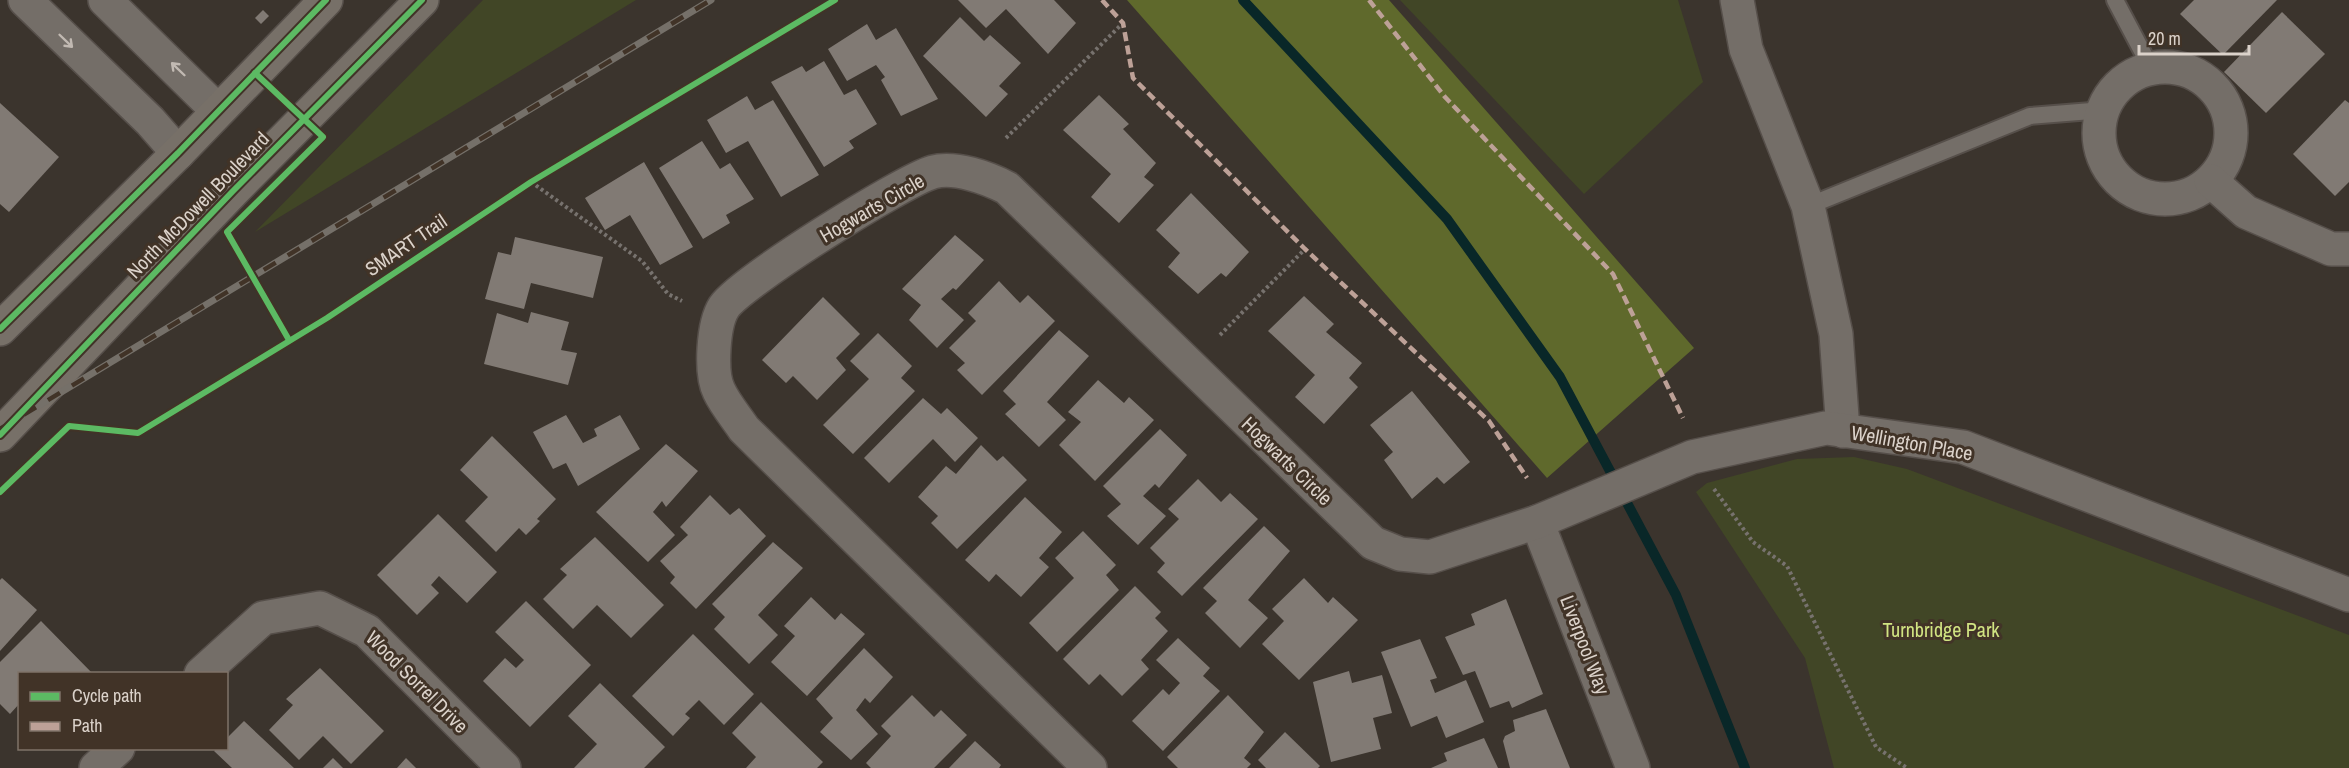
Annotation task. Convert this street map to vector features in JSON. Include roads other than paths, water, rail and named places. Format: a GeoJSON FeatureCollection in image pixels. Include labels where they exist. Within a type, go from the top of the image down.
{"type":"FeatureCollection","features":[{"type":"Feature","properties":{"kind":"main road"},"geometry":{"type":"LineString","coordinates":[[0,329],[178,153],[326,0]]}},
{"type":"Feature","properties":{"kind":"main road","name":"North McDowell Boulevard"},"geometry":{"type":"LineString","coordinates":[[0,435],[233,191],[422,0]]}},
{"type":"Feature","properties":{"kind":"street"},"geometry":{"type":"LineString","coordinates":[[25,0],[150,121],[178,153]]}},
{"type":"Feature","properties":{"kind":"street"},"geometry":{"type":"LineString","coordinates":[[105,0],[218,111]]}},
{"type":"Feature","properties":{"kind":"street"},"geometry":{"type":"LineString","coordinates":[[1737,0],[1746,50],[1808,206],[1836,334],[1843,431]]}},
{"type":"Feature","properties":{"kind":"street"},"geometry":{"type":"LineString","coordinates":[[2172,67],[2193,73],[2211,85],[2224,101],[2230,122],[2231,143],[2224,164],[2211,181],[2193,194],[2171,199],[2148,197],[2128,188],[2112,172],[2102,152],[2099,131],[2104,110],[2115,91],[2130,77],[2151,68],[2172,67]]}},
{"type":"Feature","properties":{"kind":"street","name":"Hogwarts Circle"},"geometry":{"type":"LineString","coordinates":[[1090,768],[744,429],[717,390],[713,339],[724,308],[751,281],[887,196],[934,172],[981,174],[1007,188],[1373,543],[1400,554],[1430,557],[1537,522]]}},
{"type":"Feature","properties":{"kind":"street"},"geometry":{"type":"LineString","coordinates":[[2211,181],[2246,212],[2331,249],[2349,249]]}},
{"type":"Feature","properties":{"kind":"street","name":"Wellington Place"},"geometry":{"type":"LineString","coordinates":[[1537,522],[1692,457],[1826,428],[1963,447],[2349,595]]}},
{"type":"Feature","properties":{"kind":"street","name":"Liverpool Way"},"geometry":{"type":"LineString","coordinates":[[1537,522],[1633,768]]}},
{"type":"Feature","properties":{"kind":"street","name":"Wood Sorrel Drive"},"geometry":{"type":"LineString","coordinates":[[203,672],[263,618],[320,608],[367,631],[504,768]]}},
{"type":"Feature","properties":{"kind":"street"},"geometry":{"type":"LineString","coordinates":[[96,768],[116,750]]}},
{"type":"Feature","properties":{"kind":"lane"},"geometry":{"type":"LineString","coordinates":[[2115,0],[2151,68]]}},
{"type":"Feature","properties":{"kind":"lane"},"geometry":{"type":"LineString","coordinates":[[1808,206],[2030,116],[2104,110]]}},
{"type":"Feature","properties":{"kind":"waterway"},"geometry":{"type":"LineString","coordinates":[[1243,0],[1447,219],[1560,377],[1676,595],[1745,768]]}},
{"type":"Feature","properties":{"kind":"railway"},"geometry":{"type":"LineString","coordinates":[[0,429],[711,0]]}},
{"type":"Feature","properties":{"kind":"park label","name":"Turnbridge Park"},"geometry":{"type":"Point","coordinates":[1941,630]}}]}
